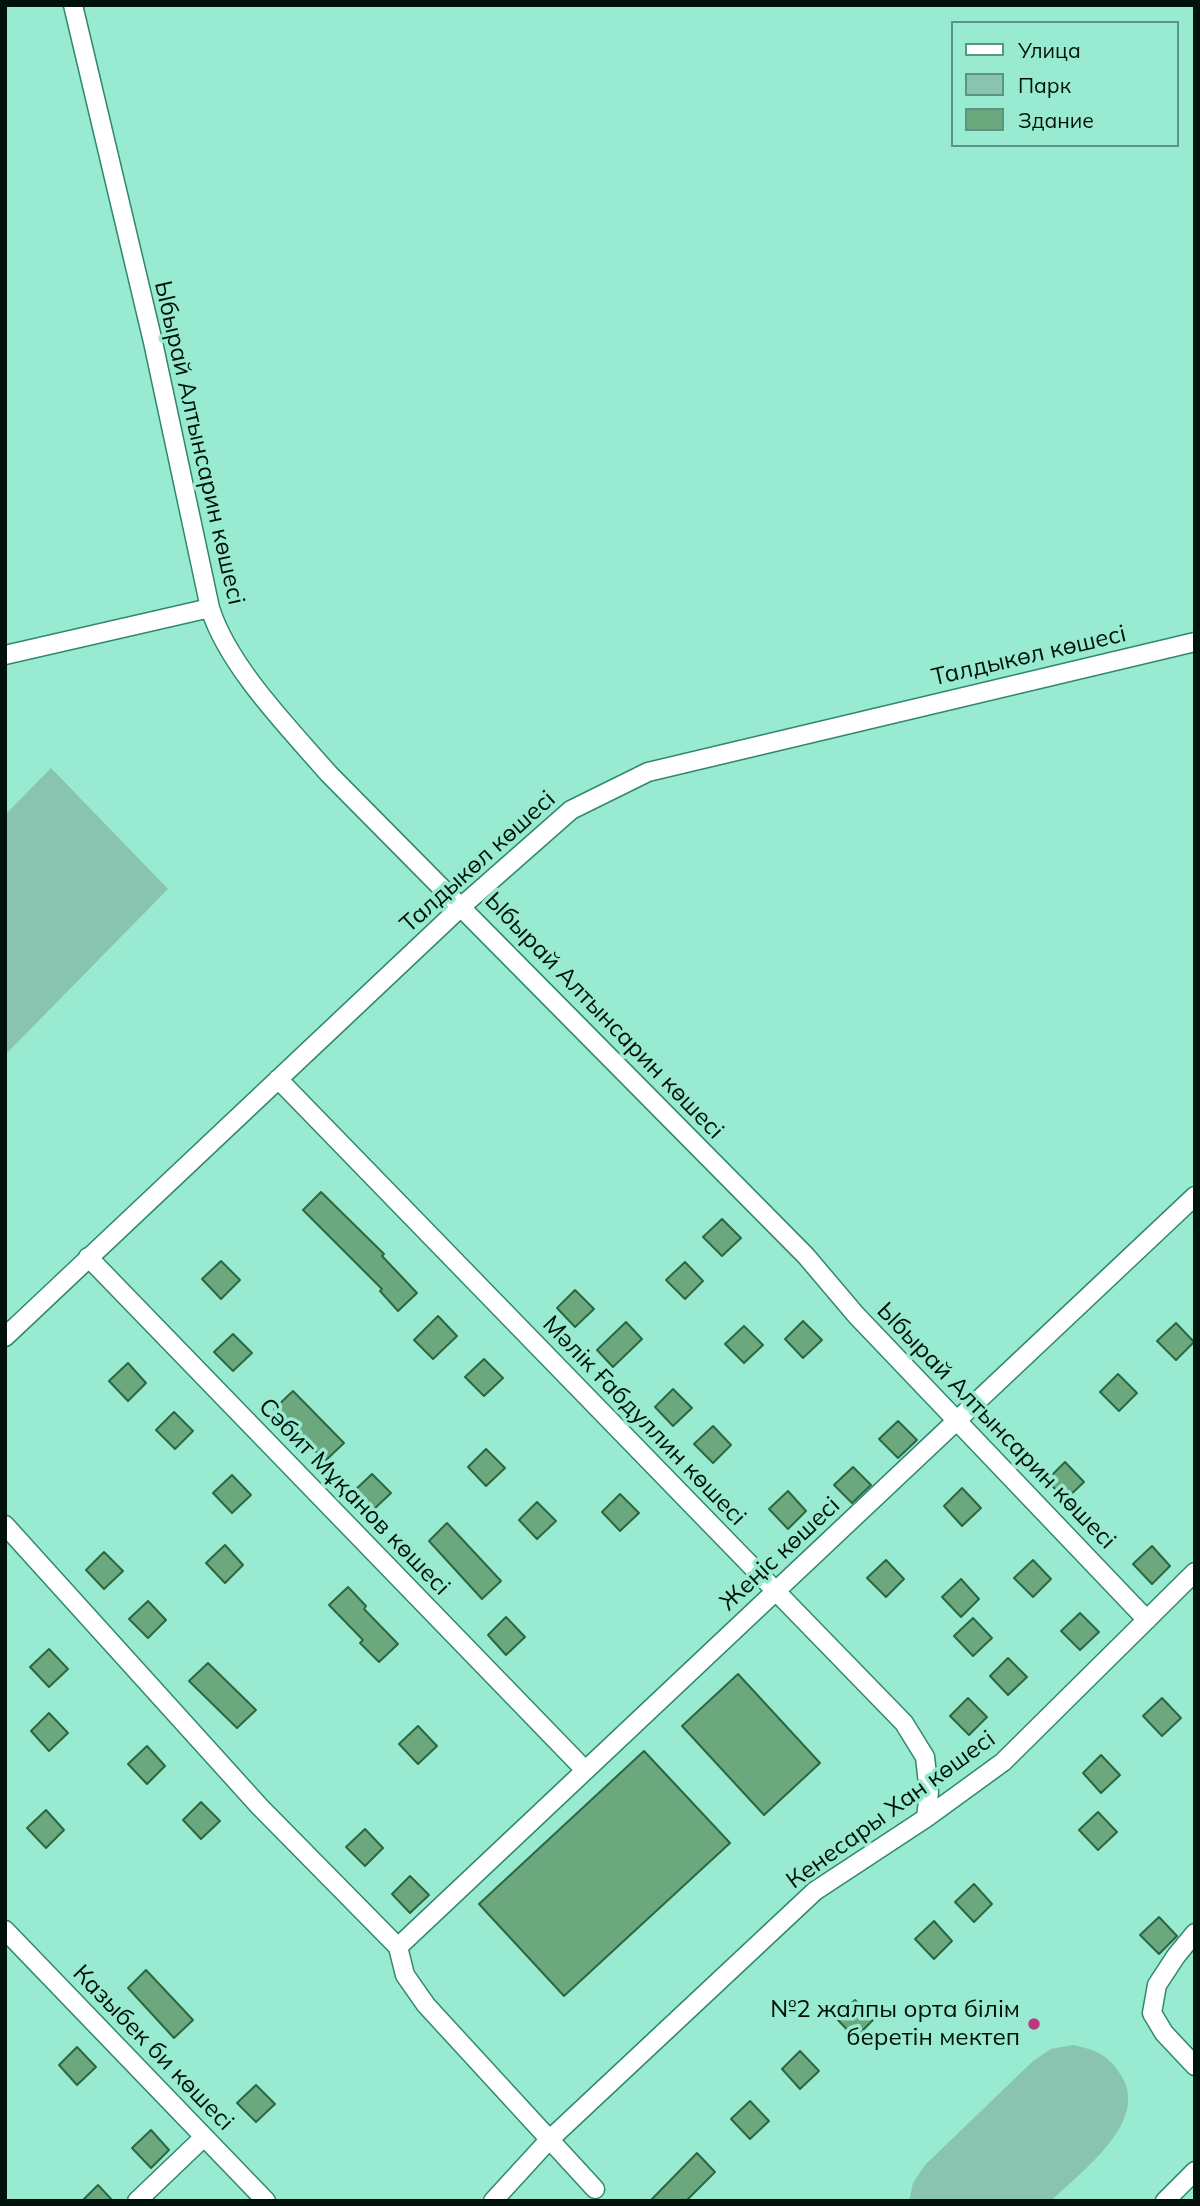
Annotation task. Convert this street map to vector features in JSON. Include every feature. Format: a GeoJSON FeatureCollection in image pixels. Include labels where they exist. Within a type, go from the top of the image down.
{"type":"FeatureCollection","features":[{"type":"Feature","properties":{"kind":"street","name":"Ыбырай Алтынсарин көшесі"},"geometry":{"type":"LineString","coordinates":[[73,5],[153,342],[217,632],[268,705],[329,774],[806,1256],[856,1315],[1147,1620]]}},
{"type":"Feature","properties":{"kind":"street"},"geometry":{"type":"LineString","coordinates":[[5,655],[210,608]]}},
{"type":"Feature","properties":{"kind":"street","name":"Талдыкөл көшесі"},"geometry":{"type":"LineString","coordinates":[[5,1337],[462,906],[571,810],[648,772],[1195,642]]}},
{"type":"Feature","properties":{"kind":"street","name":"Мәлік Ғабдуллин көшесі"},"geometry":{"type":"LineString","coordinates":[[278,1079],[904,1723],[925,1758],[929,1792],[926,1818]]}},
{"type":"Feature","properties":{"kind":"street","name":"Жеңіс көшесі"},"geometry":{"type":"LineString","coordinates":[[398,1947],[1195,1196]]}},
{"type":"Feature","properties":{"kind":"street","name":"Сәбит Мұқанов көшесі"},"geometry":{"type":"LineString","coordinates":[[88,1257],[585,1770]]}},
{"type":"Feature","properties":{"kind":"street"},"geometry":{"type":"LineString","coordinates":[[5,1525],[260,1807],[398,1947],[405,1975],[426,2005],[548,2141],[595,2189]]}},
{"type":"Feature","properties":{"kind":"street","name":"Кенесары Хан көшесі"},"geometry":{"type":"LineString","coordinates":[[492,2201],[548,2141],[815,1891],[926,1818],[1003,1762],[1195,1572]]}},
{"type":"Feature","properties":{"kind":"street","name":"Казыбек би көшесі"},"geometry":{"type":"LineString","coordinates":[[5,1930],[266,2201]]}},
{"type":"Feature","properties":{"kind":"street"},"geometry":{"type":"LineString","coordinates":[[1195,1933],[1157,1985],[1152,2013],[1164,2034],[1195,2066]]}},
{"type":"Feature","properties":{"kind":"street"},"geometry":{"type":"LineString","coordinates":[[137,2201],[204,2137]]}},
{"type":"Feature","properties":{"kind":"street"},"geometry":{"type":"LineString","coordinates":[[1165,2201],[1195,2171]]}},
{"type":"Feature","properties":{"kind":"green space"},"geometry":{"type":"Polygon","coordinates":[[[51,768],[168,889],[5,1055],[5,815],[51,768]]]}},
{"type":"Feature","properties":{"kind":"green space"},"geometry":{"type":"Polygon","coordinates":[[[1073,2045],[1095,2051],[1106,2058],[1121,2075],[1128,2093],[1127,2110],[1120,2128],[1094,2161],[1051,2201],[909,2201],[913,2183],[925,2165],[1033,2061],[1051,2049],[1073,2045]]]}},
{"type":"Feature","properties":{"kind":"building"},"geometry":{"type":"Polygon","coordinates":[[[321,1192],[384,1254],[382,1256],[417,1293],[398,1311],[380,1291],[382,1289],[303,1210],[321,1192]]]}},
{"type":"Feature","properties":{"kind":"building"},"geometry":{"type":"Polygon","coordinates":[[[722,1219],[741,1238],[722,1256],[703,1237],[722,1219]]]}},
{"type":"Feature","properties":{"kind":"building"},"geometry":{"type":"Polygon","coordinates":[[[221,1261],[240,1280],[221,1299],[202,1279],[221,1261]]]}},
{"type":"Feature","properties":{"kind":"building"},"geometry":{"type":"Polygon","coordinates":[[[685,1262],[703,1281],[685,1299],[666,1280],[685,1262]]]}},
{"type":"Feature","properties":{"kind":"building"},"geometry":{"type":"Polygon","coordinates":[[[575,1290],[594,1309],[575,1327],[557,1308],[575,1290]]]}},
{"type":"Feature","properties":{"kind":"building"},"geometry":{"type":"Polygon","coordinates":[[[438,1316],[457,1336],[433,1359],[414,1340],[438,1316]]]}},
{"type":"Feature","properties":{"kind":"building"},"geometry":{"type":"Polygon","coordinates":[[[803,1321],[822,1340],[803,1358],[785,1339],[803,1321]]]}},
{"type":"Feature","properties":{"kind":"building"},"geometry":{"type":"Polygon","coordinates":[[[626,1322],[642,1339],[613,1367],[597,1350],[626,1322]]]}},
{"type":"Feature","properties":{"kind":"building"},"geometry":{"type":"Polygon","coordinates":[[[1176,1323],[1194,1342],[1176,1360],[1157,1341],[1176,1323]]]}},
{"type":"Feature","properties":{"kind":"building"},"geometry":{"type":"Polygon","coordinates":[[[744,1326],[763,1345],[744,1363],[725,1344],[744,1326]]]}},
{"type":"Feature","properties":{"kind":"building"},"geometry":{"type":"Polygon","coordinates":[[[233,1334],[252,1353],[233,1371],[214,1352],[233,1334]]]}},
{"type":"Feature","properties":{"kind":"building"},"geometry":{"type":"Polygon","coordinates":[[[484,1359],[503,1378],[484,1396],[465,1377],[484,1359]]]}},
{"type":"Feature","properties":{"kind":"building"},"geometry":{"type":"Polygon","coordinates":[[[128,1363],[146,1383],[128,1401],[109,1381],[128,1363]]]}},
{"type":"Feature","properties":{"kind":"building"},"geometry":{"type":"Polygon","coordinates":[[[1118,1374],[1137,1393],[1119,1411],[1100,1392],[1118,1374]]]}},
{"type":"Feature","properties":{"kind":"building"},"geometry":{"type":"Polygon","coordinates":[[[673,1389],[692,1408],[673,1426],[655,1407],[673,1389]]]}},
{"type":"Feature","properties":{"kind":"building"},"geometry":{"type":"Polygon","coordinates":[[[293,1391],[344,1443],[325,1461],[274,1409],[293,1391]]]}},
{"type":"Feature","properties":{"kind":"building"},"geometry":{"type":"Polygon","coordinates":[[[174,1412],[193,1431],[175,1449],[156,1430],[174,1412]]]}},
{"type":"Feature","properties":{"kind":"building"},"geometry":{"type":"Polygon","coordinates":[[[898,1421],[917,1440],[898,1458],[879,1439],[898,1421]]]}},
{"type":"Feature","properties":{"kind":"building"},"geometry":{"type":"Polygon","coordinates":[[[713,1426],[731,1445],[713,1463],[694,1444],[713,1426]]]}},
{"type":"Feature","properties":{"kind":"building"},"geometry":{"type":"Polygon","coordinates":[[[486,1449],[505,1468],[486,1486],[468,1467],[486,1449]]]}},
{"type":"Feature","properties":{"kind":"building"},"geometry":{"type":"Polygon","coordinates":[[[1065,1462],[1084,1482],[1065,1500],[1047,1480],[1065,1462]]]}},
{"type":"Feature","properties":{"kind":"building"},"geometry":{"type":"Polygon","coordinates":[[[853,1467],[871,1485],[852,1503],[834,1485],[853,1467]]]}},
{"type":"Feature","properties":{"kind":"building"},"geometry":{"type":"Polygon","coordinates":[[[372,1474],[391,1493],[372,1511],[353,1492],[372,1474]]]}},
{"type":"Feature","properties":{"kind":"building"},"geometry":{"type":"Polygon","coordinates":[[[232,1475],[251,1495],[232,1513],[213,1493],[232,1475]]]}},
{"type":"Feature","properties":{"kind":"building"},"geometry":{"type":"Polygon","coordinates":[[[962,1488],[981,1508],[962,1526],[944,1506],[962,1488]]]}},
{"type":"Feature","properties":{"kind":"building"},"geometry":{"type":"Polygon","coordinates":[[[788,1491],[806,1511],[788,1529],[769,1509],[788,1491]]]}},
{"type":"Feature","properties":{"kind":"building"},"geometry":{"type":"Polygon","coordinates":[[[620,1494],[639,1513],[620,1531],[602,1512],[620,1494]]]}},
{"type":"Feature","properties":{"kind":"building"},"geometry":{"type":"Polygon","coordinates":[[[537,1502],[556,1521],[537,1539],[519,1520],[537,1502]]]}},
{"type":"Feature","properties":{"kind":"building"},"geometry":{"type":"Polygon","coordinates":[[[447,1523],[501,1581],[482,1599],[429,1541],[447,1523]]]}},
{"type":"Feature","properties":{"kind":"building"},"geometry":{"type":"Polygon","coordinates":[[[225,1545],[243,1565],[225,1583],[206,1563],[225,1545]]]}},
{"type":"Feature","properties":{"kind":"building"},"geometry":{"type":"Polygon","coordinates":[[[1152,1546],[1170,1566],[1152,1584],[1133,1564],[1152,1546]]]}},
{"type":"Feature","properties":{"kind":"building"},"geometry":{"type":"Polygon","coordinates":[[[104,1552],[123,1571],[104,1589],[86,1570],[104,1552]]]}},
{"type":"Feature","properties":{"kind":"building"},"geometry":{"type":"Polygon","coordinates":[[[886,1560],[904,1579],[886,1597],[867,1578],[886,1560]]]}},
{"type":"Feature","properties":{"kind":"building"},"geometry":{"type":"Polygon","coordinates":[[[1033,1560],[1051,1579],[1033,1597],[1014,1578],[1033,1560]]]}},
{"type":"Feature","properties":{"kind":"building"},"geometry":{"type":"Polygon","coordinates":[[[961,1579],[979,1599],[961,1617],[942,1597],[961,1579]]]}},
{"type":"Feature","properties":{"kind":"building"},"geometry":{"type":"Polygon","coordinates":[[[348,1587],[366,1606],[364,1609],[398,1644],[379,1662],[360,1643],[363,1640],[329,1605],[348,1587]]]}},
{"type":"Feature","properties":{"kind":"building"},"geometry":{"type":"Polygon","coordinates":[[[148,1601],[166,1620],[148,1638],[129,1619],[148,1601]]]}},
{"type":"Feature","properties":{"kind":"building"},"geometry":{"type":"Polygon","coordinates":[[[1080,1613],[1099,1632],[1080,1650],[1061,1631],[1080,1613]]]}},
{"type":"Feature","properties":{"kind":"building"},"geometry":{"type":"Polygon","coordinates":[[[506,1617],[525,1637],[506,1655],[488,1635],[506,1617]]]}},
{"type":"Feature","properties":{"kind":"building"},"geometry":{"type":"Polygon","coordinates":[[[973,1618],[992,1638],[973,1656],[954,1636],[973,1618]]]}},
{"type":"Feature","properties":{"kind":"building"},"geometry":{"type":"Polygon","coordinates":[[[49,1649],[68,1669],[49,1687],[30,1667],[49,1649]]]}},
{"type":"Feature","properties":{"kind":"building"},"geometry":{"type":"Polygon","coordinates":[[[1008,1658],[1027,1677],[1008,1695],[990,1676],[1008,1658]]]}},
{"type":"Feature","properties":{"kind":"building"},"geometry":{"type":"Polygon","coordinates":[[[208,1663],[256,1710],[237,1728],[189,1681],[208,1663]]]}},
{"type":"Feature","properties":{"kind":"building"},"geometry":{"type":"Polygon","coordinates":[[[738,1674],[820,1763],[764,1815],[682,1726],[738,1674]]]}},
{"type":"Feature","properties":{"kind":"building"},"geometry":{"type":"Polygon","coordinates":[[[968,1698],[987,1717],[969,1735],[950,1716],[968,1698]]]}},
{"type":"Feature","properties":{"kind":"building"},"geometry":{"type":"Polygon","coordinates":[[[1162,1698],[1181,1718],[1162,1736],[1143,1716],[1162,1698]]]}},
{"type":"Feature","properties":{"kind":"building"},"geometry":{"type":"Polygon","coordinates":[[[49,1713],[68,1733],[49,1751],[31,1731],[49,1713]]]}},
{"type":"Feature","properties":{"kind":"building"},"geometry":{"type":"Polygon","coordinates":[[[418,1726],[437,1746],[418,1764],[399,1744],[418,1726]]]}},
{"type":"Feature","properties":{"kind":"building"},"geometry":{"type":"Polygon","coordinates":[[[147,1746],[165,1766],[147,1784],[128,1764],[147,1746]]]}},
{"type":"Feature","properties":{"kind":"building"},"geometry":{"type":"Polygon","coordinates":[[[644,1751],[730,1843],[564,1996],[479,1904],[644,1751]]]}},
{"type":"Feature","properties":{"kind":"building"},"geometry":{"type":"Polygon","coordinates":[[[1101,1755],[1120,1775],[1101,1793],[1083,1773],[1101,1755]]]}},
{"type":"Feature","properties":{"kind":"building"},"geometry":{"type":"Polygon","coordinates":[[[201,1802],[220,1821],[201,1839],[183,1820],[201,1802]]]}},
{"type":"Feature","properties":{"kind":"building"},"geometry":{"type":"Polygon","coordinates":[[[46,1810],[64,1830],[46,1848],[27,1828],[46,1810]]]}},
{"type":"Feature","properties":{"kind":"building"},"geometry":{"type":"Polygon","coordinates":[[[1098,1812],[1117,1832],[1098,1850],[1079,1830],[1098,1812]]]}},
{"type":"Feature","properties":{"kind":"building"},"geometry":{"type":"Polygon","coordinates":[[[365,1829],[383,1848],[365,1866],[346,1847],[365,1829]]]}},
{"type":"Feature","properties":{"kind":"building"},"geometry":{"type":"Polygon","coordinates":[[[410,1876],[429,1895],[410,1913],[392,1894],[410,1876]]]}},
{"type":"Feature","properties":{"kind":"building"},"geometry":{"type":"Polygon","coordinates":[[[974,1884],[992,1904],[974,1922],[955,1902],[974,1884]]]}},
{"type":"Feature","properties":{"kind":"building"},"geometry":{"type":"Polygon","coordinates":[[[1159,1917],[1177,1936],[1159,1954],[1140,1935],[1159,1917]]]}},
{"type":"Feature","properties":{"kind":"building"},"geometry":{"type":"Polygon","coordinates":[[[934,1921],[952,1941],[934,1959],[915,1939],[934,1921]]]}},
{"type":"Feature","properties":{"kind":"building"},"geometry":{"type":"Polygon","coordinates":[[[146,1970],[193,2020],[174,2038],[128,1988],[146,1970]]]}},
{"type":"Feature","properties":{"kind":"building"},"geometry":{"type":"Polygon","coordinates":[[[855,2000],[873,2020],[855,2038],[836,2018],[855,2000]]]}},
{"type":"Feature","properties":{"kind":"building"},"geometry":{"type":"Polygon","coordinates":[[[77,2047],[96,2067],[77,2085],[59,2065],[77,2047]]]}},
{"type":"Feature","properties":{"kind":"building"},"geometry":{"type":"Polygon","coordinates":[[[800,2051],[819,2071],[800,2089],[782,2069],[800,2051]]]}},
{"type":"Feature","properties":{"kind":"building"},"geometry":{"type":"Polygon","coordinates":[[[256,2085],[275,2104],[256,2122],[237,2103],[256,2085]]]}},
{"type":"Feature","properties":{"kind":"building"},"geometry":{"type":"Polygon","coordinates":[[[750,2101],[769,2121],[750,2139],[731,2119],[750,2101]]]}},
{"type":"Feature","properties":{"kind":"building"},"geometry":{"type":"Polygon","coordinates":[[[151,2130],[169,2150],[151,2168],[132,2148],[151,2130]]]}},
{"type":"Feature","properties":{"kind":"building"},"geometry":{"type":"Polygon","coordinates":[[[697,2153],[715,2172],[686,2201],[650,2201],[697,2153]]]}},
{"type":"Feature","properties":{"kind":"building"},"geometry":{"type":"Polygon","coordinates":[[[98,2185],[113,2201],[82,2201],[98,2185]]]}},
{"type":"Feature","properties":{"kind":"place","name":"№2 жалпы орта білім беретін мектеп"},"geometry":{"type":"Point","coordinates":[1034,2024]}}]}
